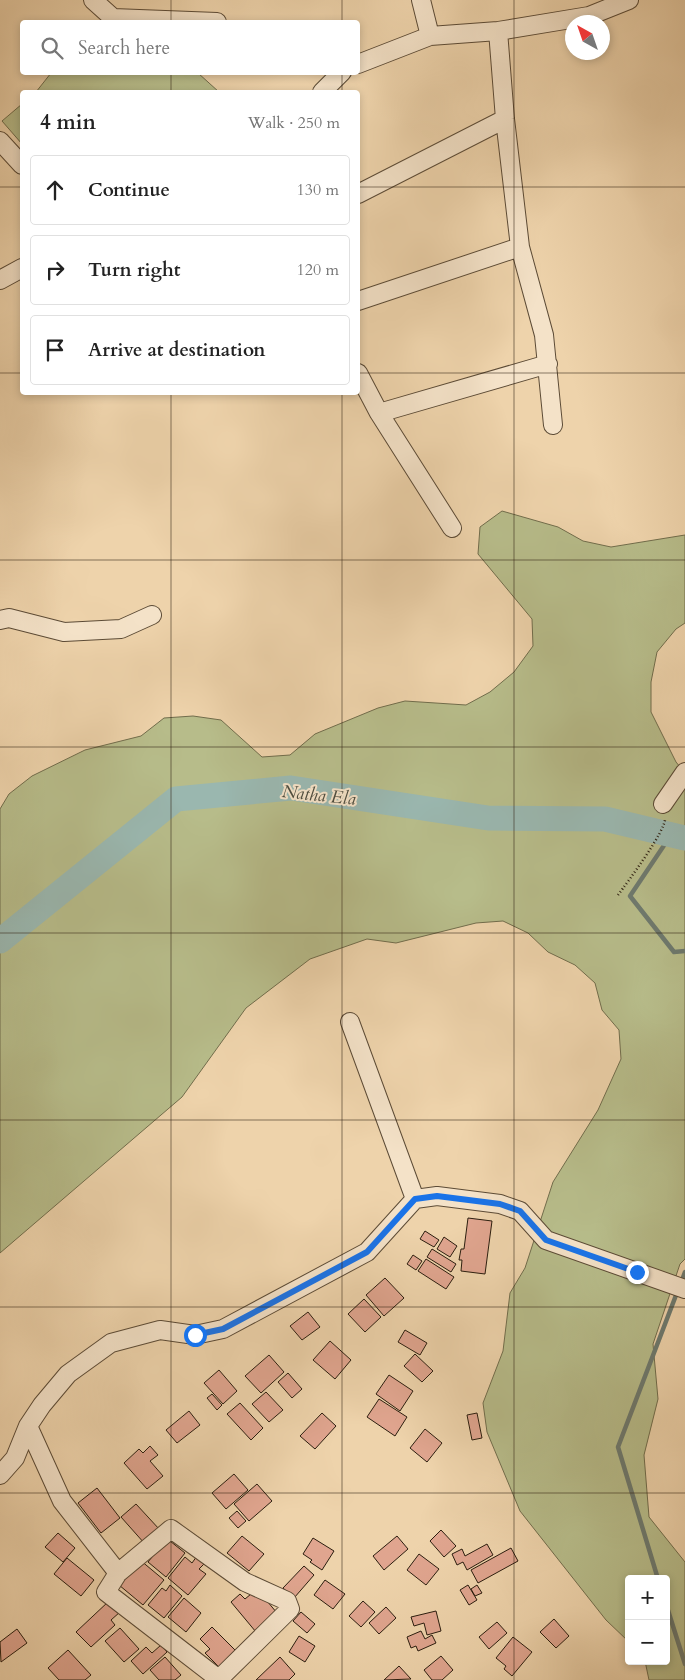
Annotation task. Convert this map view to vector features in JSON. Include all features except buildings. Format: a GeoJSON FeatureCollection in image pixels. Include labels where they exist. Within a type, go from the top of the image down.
{"type":"FeatureCollection","features":[{"type":"Feature","properties":{"kind":"street"},"geometry":{"type":"LineString","coordinates":[[93,0],[113,18],[165,20]]}},
{"type":"Feature","properties":{"kind":"street"},"geometry":{"type":"LineString","coordinates":[[421,0],[430,36]]}},
{"type":"Feature","properties":{"kind":"street"},"geometry":{"type":"LineString","coordinates":[[360,63],[430,36],[498,31],[590,16],[629,0]]}},
{"type":"Feature","properties":{"kind":"street"},"geometry":{"type":"LineString","coordinates":[[498,31],[505,119],[520,247],[544,335],[553,425]]}},
{"type":"Feature","properties":{"kind":"street"},"geometry":{"type":"LineString","coordinates":[[324,90],[339,75]]}},
{"type":"Feature","properties":{"kind":"street"},"geometry":{"type":"LineString","coordinates":[[360,193],[505,119]]}},
{"type":"Feature","properties":{"kind":"street"},"geometry":{"type":"LineString","coordinates":[[0,140],[20,162]]}},
{"type":"Feature","properties":{"kind":"street"},"geometry":{"type":"LineString","coordinates":[[360,300],[520,247]]}},
{"type":"Feature","properties":{"kind":"street"},"geometry":{"type":"LineString","coordinates":[[0,280],[20,269]]}},
{"type":"Feature","properties":{"kind":"street"},"geometry":{"type":"LineString","coordinates":[[379,413],[548,364]]}},
{"type":"Feature","properties":{"kind":"street"},"geometry":{"type":"LineString","coordinates":[[360,377],[379,413],[452,528]]}},
{"type":"Feature","properties":{"kind":"street"},"geometry":{"type":"LineString","coordinates":[[0,620],[9,618],[64,632],[121,629],[152,615]]}},
{"type":"Feature","properties":{"kind":"street"},"geometry":{"type":"LineString","coordinates":[[663,804],[685,772]]}},
{"type":"Feature","properties":{"kind":"street"},"geometry":{"type":"LineString","coordinates":[[350,1022],[415,1199]]}},
{"type":"Feature","properties":{"kind":"street"},"geometry":{"type":"LineString","coordinates":[[0,1475],[15,1458],[28,1426],[42,1405],[68,1374],[111,1344],[160,1330],[195,1335],[223,1329],[367,1252],[415,1199],[437,1196],[500,1204],[520,1211],[546,1240],[685,1289]]}},
{"type":"Feature","properties":{"kind":"street"},"geometry":{"type":"LineString","coordinates":[[28,1426],[62,1501],[118,1573]]}},
{"type":"Feature","properties":{"kind":"street"},"geometry":{"type":"LineString","coordinates":[[171,1529],[245,1582],[287,1601],[290,1609],[220,1680],[106,1592],[118,1573],[171,1529]]}},
{"type":"Feature","properties":{"kind":"path"},"geometry":{"type":"LineString","coordinates":[[618,895],[666,823]]}},
{"type":"Feature","properties":{"kind":"green space"},"geometry":{"type":"Polygon","coordinates":[[[49,75],[200,75],[217,90],[38,90],[49,75]]]}},
{"type":"Feature","properties":{"kind":"green space"},"geometry":{"type":"Polygon","coordinates":[[[20,106],[20,142],[2,121],[20,106]]]}},
{"type":"Feature","properties":{"kind":"green space"},"geometry":{"type":"Polygon","coordinates":[[[502,511],[558,527],[583,541],[611,547],[685,535],[685,623],[676,629],[657,652],[651,682],[651,712],[676,762],[685,773],[685,1259],[680,1264],[653,1344],[658,1399],[644,1455],[649,1517],[685,1562],[685,1680],[649,1680],[646,1665],[670,1665],[670,1575],[625,1575],[625,1638],[606,1620],[520,1511],[487,1432],[483,1403],[503,1351],[510,1293],[525,1268],[553,1182],[598,1110],[621,1059],[619,1030],[602,1010],[595,983],[575,965],[548,952],[528,933],[503,921],[476,923],[396,943],[367,939],[310,959],[246,1008],[182,1097],[0,1253],[0,809],[9,794],[32,776],[85,750],[141,736],[164,718],[193,716],[221,720],[262,757],[290,755],[315,734],[378,708],[405,701],[466,705],[490,692],[514,672],[533,646],[532,619],[478,554],[480,527],[502,511]]]}},
{"type":"Feature","properties":{"kind":"waterway","name":"Natha Ela"},"geometry":{"type":"LineString","coordinates":[[0,941],[176,799],[291,788],[488,818],[605,819],[685,838]]}},
{"type":"Feature","properties":{"kind":"waterway"},"geometry":{"type":"LineString","coordinates":[[671,835],[630,896],[674,952],[685,951]]}},
{"type":"Feature","properties":{"kind":"waterway"},"geometry":{"type":"LineString","coordinates":[[681,1283],[685,1272]]}},
{"type":"Feature","properties":{"kind":"waterway"},"geometry":{"type":"LineString","coordinates":[[657,1575],[618,1447],[678,1290]]}},
{"type":"Feature","properties":{"kind":"waterway"},"geometry":{"type":"LineString","coordinates":[[670,1617],[685,1664]]}},
{"type":"Feature","properties":{"kind":"route"},"geometry":{"type":"LineString","coordinates":[[195,1335],[223,1329],[367,1252],[415,1199],[437,1196],[500,1204],[520,1211],[546,1240],[637,1272]]}}]}
